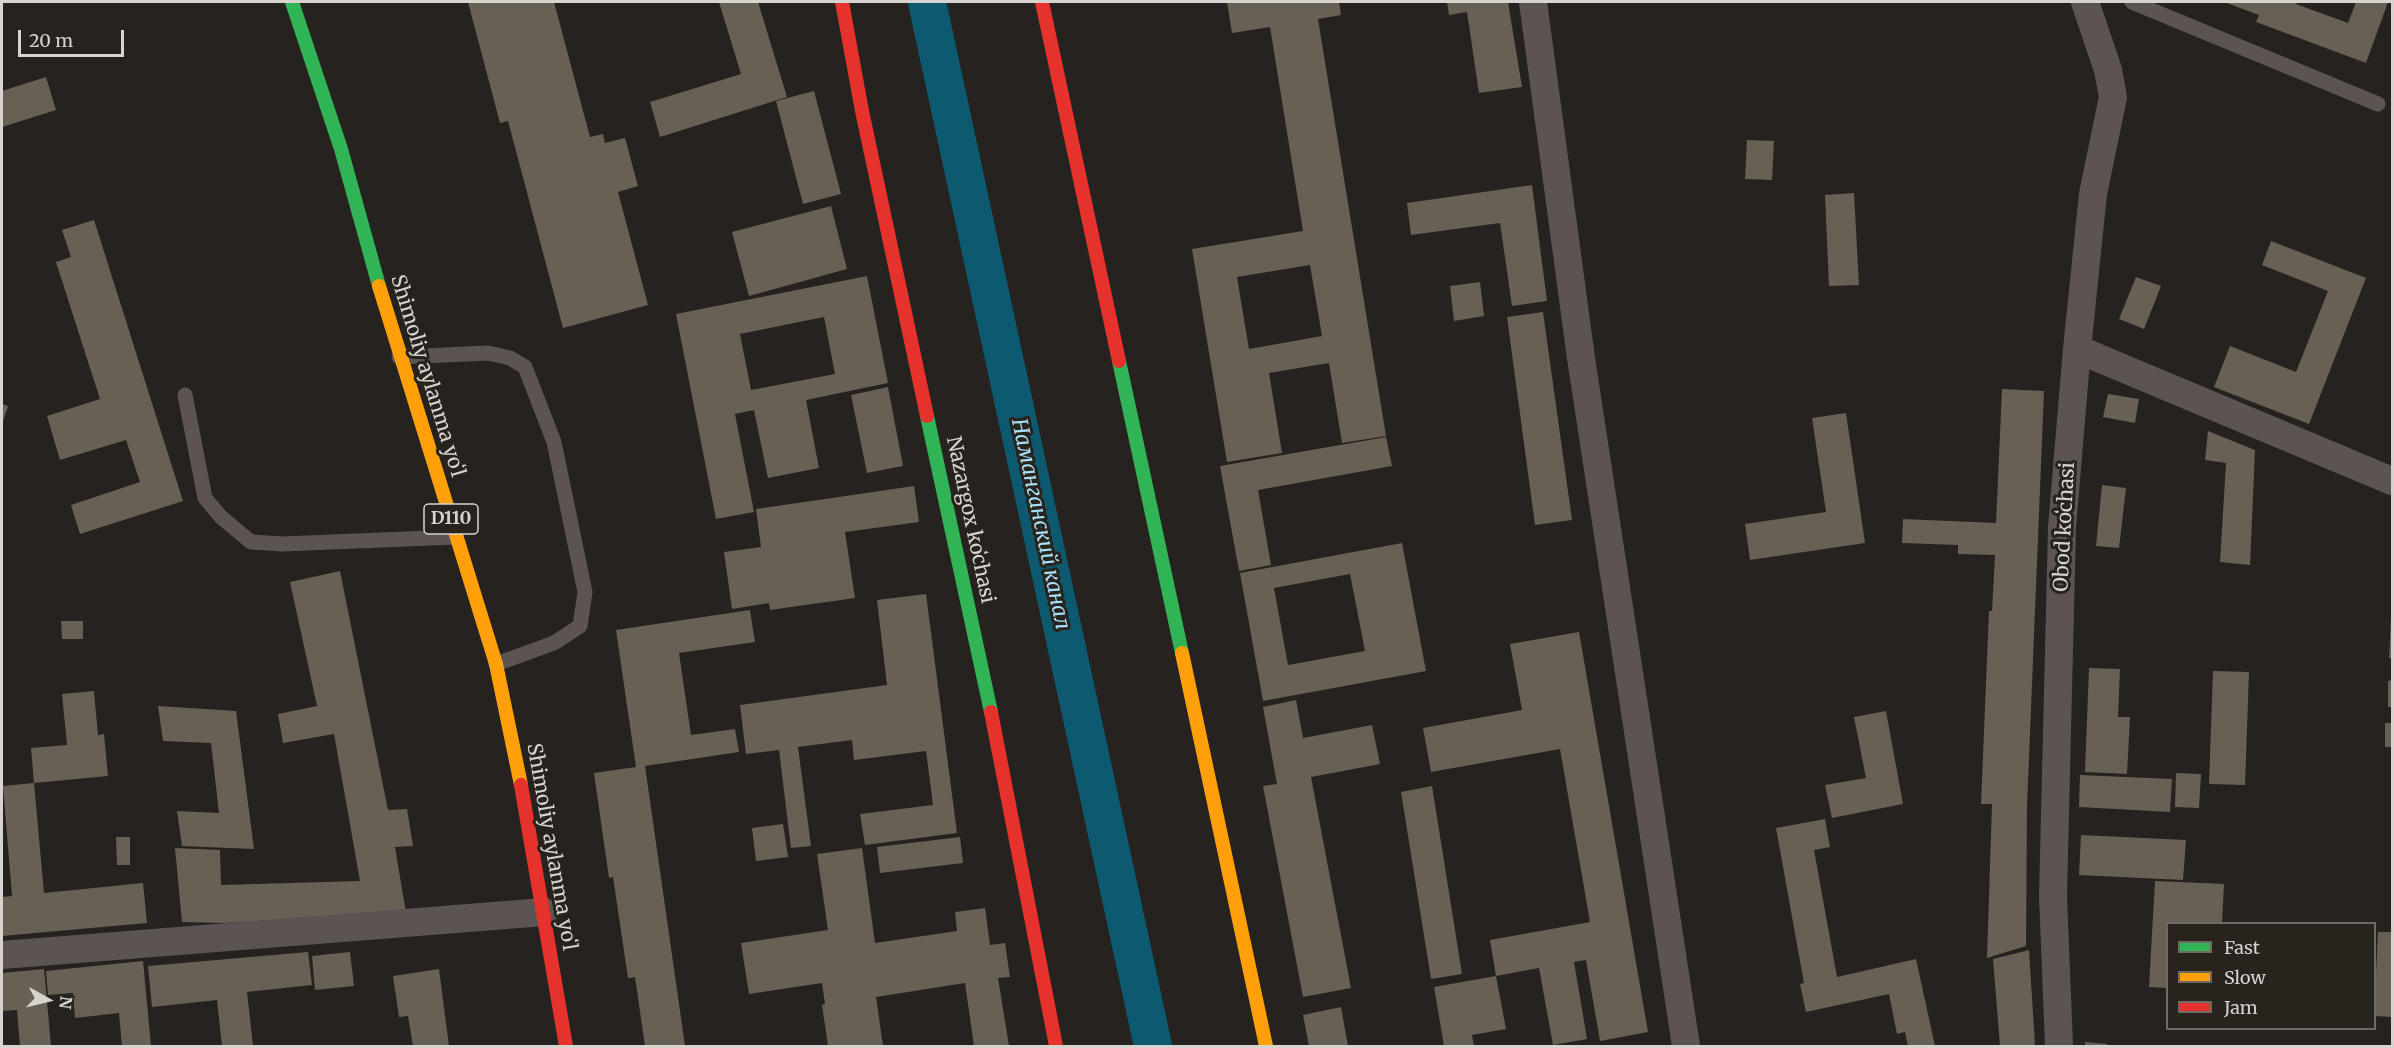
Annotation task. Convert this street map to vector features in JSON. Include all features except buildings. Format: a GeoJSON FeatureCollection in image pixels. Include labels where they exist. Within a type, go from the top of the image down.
{"type":"FeatureCollection","features":[{"type":"Feature","properties":{"kind":"street","name":"Shimoliy aylanma yoʻl"},"geometry":{"type":"LineString","coordinates":[[292,2],[341,149],[399,357],[496,664],[522,790],[566,1047]]}},
{"type":"Feature","properties":{"kind":"street","name":"Nazargox koʻchasi"},"geometry":{"type":"LineString","coordinates":[[842,2],[862,111],[994,726],[1056,1047]]}},
{"type":"Feature","properties":{"kind":"street"},"geometry":{"type":"LineString","coordinates":[[1042,2],[1266,1047]]}},
{"type":"Feature","properties":{"kind":"street"},"geometry":{"type":"LineString","coordinates":[[1533,2],[1581,358],[1686,1047]]}},
{"type":"Feature","properties":{"kind":"street","name":"Obod koʻchasi"},"geometry":{"type":"LineString","coordinates":[[2059,1047],[2053,896],[2062,527],[2093,194],[2113,97],[2108,70],[2085,2]]}},
{"type":"Feature","properties":{"kind":"street"},"geometry":{"type":"LineString","coordinates":[[2077,349],[2392,481]]}},
{"type":"Feature","properties":{"kind":"street"},"geometry":{"type":"LineString","coordinates":[[2,955],[544,912]]}},
{"type":"Feature","properties":{"kind":"lane"},"geometry":{"type":"LineString","coordinates":[[2132,2],[2378,104]]}},
{"type":"Feature","properties":{"kind":"lane"},"geometry":{"type":"LineString","coordinates":[[399,357],[488,353],[510,358],[525,367],[554,442],[585,592],[580,626],[554,644],[496,664]]}},
{"type":"Feature","properties":{"kind":"lane"},"geometry":{"type":"LineString","coordinates":[[186,395],[205,498],[221,518],[251,542],[282,544],[456,537]]}},
{"type":"Feature","properties":{"kind":"waterway","name":"Наманганский канал"},"geometry":{"type":"LineString","coordinates":[[927,2],[1153,1046]]}},
{"type":"Feature","properties":{"kind":"traffic: fast"},"geometry":{"type":"LineString","coordinates":[[292,2],[341,149],[379,286]]}},
{"type":"Feature","properties":{"kind":"traffic: fast"},"geometry":{"type":"LineString","coordinates":[[1119,361],[1182,653]]}},
{"type":"Feature","properties":{"kind":"traffic: fast"},"geometry":{"type":"LineString","coordinates":[[927,416],[991,712]]}},
{"type":"Feature","properties":{"kind":"traffic: slow"},"geometry":{"type":"LineString","coordinates":[[379,286],[496,664],[521,785]]}},
{"type":"Feature","properties":{"kind":"traffic: slow"},"geometry":{"type":"LineString","coordinates":[[1182,653],[1266,1046]]}},
{"type":"Feature","properties":{"kind":"traffic: jam"},"geometry":{"type":"LineString","coordinates":[[842,2],[862,111],[927,416]]}},
{"type":"Feature","properties":{"kind":"traffic: jam"},"geometry":{"type":"LineString","coordinates":[[1042,2],[1119,361]]}},
{"type":"Feature","properties":{"kind":"traffic: jam"},"geometry":{"type":"LineString","coordinates":[[991,712],[1056,1046]]}},
{"type":"Feature","properties":{"kind":"traffic: jam"},"geometry":{"type":"LineString","coordinates":[[521,785],[566,1046]]}}]}
